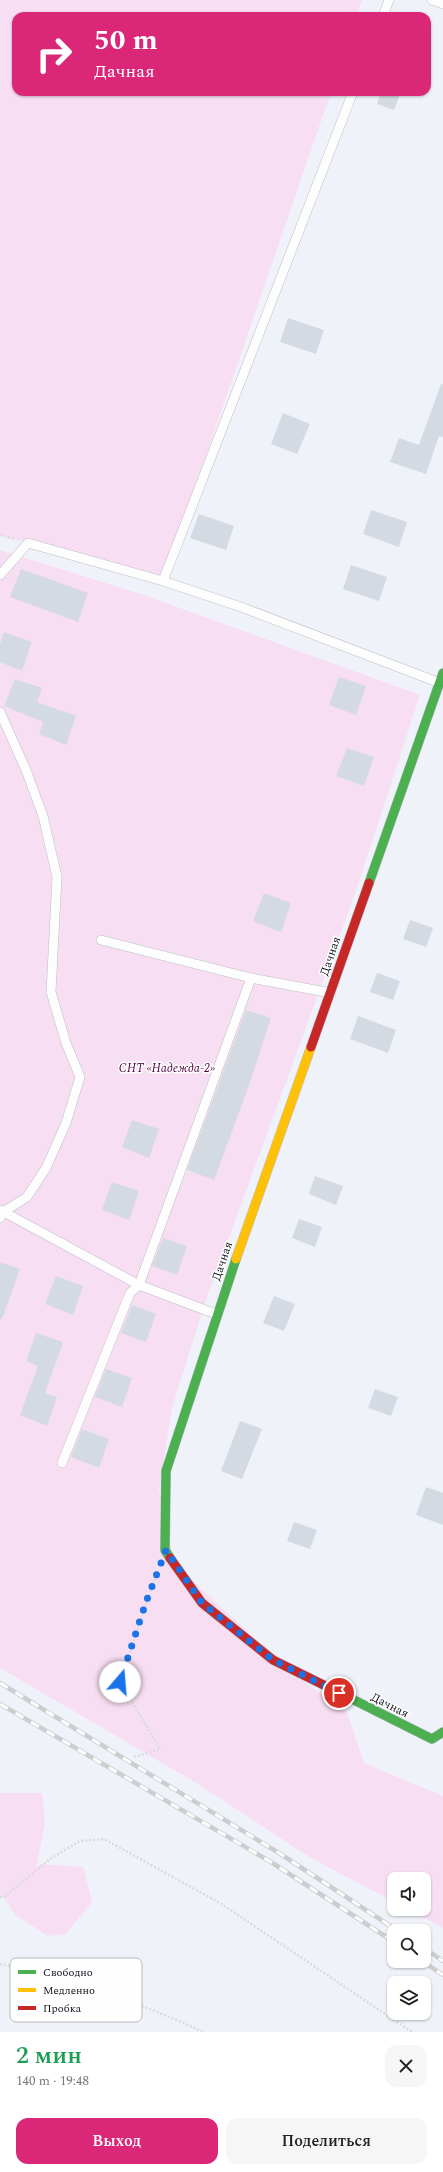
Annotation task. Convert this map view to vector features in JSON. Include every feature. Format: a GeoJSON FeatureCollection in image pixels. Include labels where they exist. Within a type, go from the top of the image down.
{"type":"FeatureCollection","features":[{"type":"Feature","properties":{"kind":"street","name":"Дачная"},"geometry":{"type":"LineString","coordinates":[[443,673],[216,1314],[166,1471],[166,1550],[202,1603],[273,1660],[432,1740],[443,1732]]}},
{"type":"Feature","properties":{"kind":"lane"},"geometry":{"type":"LineString","coordinates":[[384,12],[389,0]]}},
{"type":"Feature","properties":{"kind":"lane"},"geometry":{"type":"LineString","coordinates":[[432,0],[443,4]]}},
{"type":"Feature","properties":{"kind":"lane"},"geometry":{"type":"LineString","coordinates":[[163,581],[351,96]]}},
{"type":"Feature","properties":{"kind":"lane"},"geometry":{"type":"LineString","coordinates":[[0,575],[28,543],[163,581],[241,607],[440,683]]}},
{"type":"Feature","properties":{"kind":"lane"},"geometry":{"type":"LineString","coordinates":[[0,712],[26,770],[43,816],[57,876],[51,992],[66,1043],[80,1077],[66,1123],[46,1168],[27,1197],[1,1213]]}},
{"type":"Feature","properties":{"kind":"lane"},"geometry":{"type":"LineString","coordinates":[[101,940],[250,978],[336,994]]}},
{"type":"Feature","properties":{"kind":"lane"},"geometry":{"type":"LineString","coordinates":[[62,1462],[130,1293],[139,1285],[250,978]]}},
{"type":"Feature","properties":{"kind":"lane"},"geometry":{"type":"LineString","coordinates":[[1,1213],[139,1285],[216,1314]]}},
{"type":"Feature","properties":{"kind":"path"},"geometry":{"type":"LineString","coordinates":[[134,1757],[160,1749],[120,1682],[146,1602],[166,1550]]}},
{"type":"Feature","properties":{"kind":"path"},"geometry":{"type":"LineString","coordinates":[[0,1897],[4,1897],[50,1859],[80,1841],[104,1839],[220,1903],[412,2032]]}},
{"type":"Feature","properties":{"kind":"path"},"geometry":{"type":"LineString","coordinates":[[0,1964],[10,1966]]}},
{"type":"Feature","properties":{"kind":"path"},"geometry":{"type":"LineString","coordinates":[[142,2006],[157,2011],[203,2032]]}},
{"type":"Feature","properties":{"kind":"green space"},"geometry":{"type":"Polygon","coordinates":[[[0,0],[362,0],[358,12],[12,12],[12,96],[330,96],[163,581],[0,535],[0,0]]]}},
{"type":"Feature","properties":{"kind":"green space","name":"СНТ «Надежда-2»"},"geometry":{"type":"Polygon","coordinates":[[[0,550],[144,595],[420,695],[355,894],[206,1300],[172,1408],[159,1489],[175,1565],[295,1675],[347,1712],[364,1763],[443,1796],[443,1928],[421,1916],[431,1916],[431,1872],[387,1872],[387,1898],[311,1858],[193,1781],[0,1668],[0,550]]]}},
{"type":"Feature","properties":{"kind":"green space"},"geometry":{"type":"Polygon","coordinates":[[[0,1793],[42,1793],[45,1823],[36,1869],[41,1864],[83,1867],[92,1902],[66,1934],[48,1936],[15,1915],[4,1897],[0,1897],[0,1793]]]}},
{"type":"Feature","properties":{"kind":"building"},"geometry":{"type":"Polygon","coordinates":[[[380,96],[399,96],[394,110],[377,104],[380,96]]]}},
{"type":"Feature","properties":{"kind":"building"},"geometry":{"type":"Polygon","coordinates":[[[288,318],[324,330],[316,354],[280,342],[288,318]]]}},
{"type":"Feature","properties":{"kind":"building"},"geometry":{"type":"Polygon","coordinates":[[[441,384],[443,384],[443,437],[439,436],[426,474],[390,462],[399,438],[419,445],[441,384]]]}},
{"type":"Feature","properties":{"kind":"building"},"geometry":{"type":"Polygon","coordinates":[[[283,413],[310,424],[297,454],[271,444],[283,413]]]}},
{"type":"Feature","properties":{"kind":"building"},"geometry":{"type":"Polygon","coordinates":[[[371,510],[407,522],[399,547],[363,534],[371,510]]]}},
{"type":"Feature","properties":{"kind":"building"},"geometry":{"type":"Polygon","coordinates":[[[199,514],[234,526],[226,550],[190,538],[199,514]]]}},
{"type":"Feature","properties":{"kind":"building"},"geometry":{"type":"Polygon","coordinates":[[[351,565],[387,577],[379,601],[343,589],[351,565]]]}},
{"type":"Feature","properties":{"kind":"building"},"geometry":{"type":"Polygon","coordinates":[[[21,569],[88,593],[78,622],[10,597],[21,569]]]}},
{"type":"Feature","properties":{"kind":"building"},"geometry":{"type":"Polygon","coordinates":[[[4,632],[32,642],[22,671],[0,662],[0,644],[4,632]]]}},
{"type":"Feature","properties":{"kind":"building"},"geometry":{"type":"Polygon","coordinates":[[[339,677],[366,686],[356,715],[329,705],[339,677]]]}},
{"type":"Feature","properties":{"kind":"building"},"geometry":{"type":"Polygon","coordinates":[[[15,679],[42,688],[37,702],[76,716],[66,745],[39,734],[43,722],[4,706],[15,679]]]}},
{"type":"Feature","properties":{"kind":"building"},"geometry":{"type":"Polygon","coordinates":[[[347,748],[374,757],[364,786],[336,776],[347,748]]]}},
{"type":"Feature","properties":{"kind":"building"},"geometry":{"type":"Polygon","coordinates":[[[264,893],[291,903],[281,932],[253,921],[264,893]]]}},
{"type":"Feature","properties":{"kind":"building"},"geometry":{"type":"Polygon","coordinates":[[[410,920],[433,928],[426,947],[403,939],[410,920]]]}},
{"type":"Feature","properties":{"kind":"building"},"geometry":{"type":"Polygon","coordinates":[[[377,973],[400,981],[393,1000],[370,992],[377,973]]]}},
{"type":"Feature","properties":{"kind":"building"},"geometry":{"type":"Polygon","coordinates":[[[246,1010],[271,1018],[248,1088],[214,1180],[187,1170],[246,1010]]]}},
{"type":"Feature","properties":{"kind":"building"},"geometry":{"type":"Polygon","coordinates":[[[358,1016],[396,1030],[388,1053],[350,1039],[358,1016]]]}},
{"type":"Feature","properties":{"kind":"building"},"geometry":{"type":"Polygon","coordinates":[[[132,1120],[159,1129],[149,1158],[122,1147],[132,1120]]]}},
{"type":"Feature","properties":{"kind":"building"},"geometry":{"type":"Polygon","coordinates":[[[315,1176],[343,1186],[336,1205],[309,1194],[315,1176]]]}},
{"type":"Feature","properties":{"kind":"building"},"geometry":{"type":"Polygon","coordinates":[[[112,1182],[139,1191],[129,1220],[102,1210],[112,1182]]]}},
{"type":"Feature","properties":{"kind":"building"},"geometry":{"type":"Polygon","coordinates":[[[299,1219],[322,1227],[315,1247],[292,1238],[299,1219]]]}},
{"type":"Feature","properties":{"kind":"building"},"geometry":{"type":"Polygon","coordinates":[[[163,1238],[187,1246],[177,1275],[152,1266],[163,1238]]]}},
{"type":"Feature","properties":{"kind":"building"},"geometry":{"type":"Polygon","coordinates":[[[0,1262],[20,1269],[2,1319],[0,1319],[0,1262]]]}},
{"type":"Feature","properties":{"kind":"building"},"geometry":{"type":"Polygon","coordinates":[[[56,1276],[83,1286],[73,1315],[45,1304],[56,1276]]]}},
{"type":"Feature","properties":{"kind":"building"},"geometry":{"type":"Polygon","coordinates":[[[274,1296],[295,1304],[284,1331],[263,1323],[274,1296]]]}},
{"type":"Feature","properties":{"kind":"building"},"geometry":{"type":"Polygon","coordinates":[[[132,1305],[156,1314],[146,1342],[121,1333],[132,1305]]]}},
{"type":"Feature","properties":{"kind":"building"},"geometry":{"type":"Polygon","coordinates":[[[36,1333],[63,1342],[45,1393],[57,1397],[47,1426],[20,1415],[38,1366],[26,1361],[36,1333]]]}},
{"type":"Feature","properties":{"kind":"building"},"geometry":{"type":"Polygon","coordinates":[[[106,1369],[132,1378],[122,1407],[95,1397],[106,1369]]]}},
{"type":"Feature","properties":{"kind":"building"},"geometry":{"type":"Polygon","coordinates":[[[375,1389],[398,1397],[391,1416],[368,1408],[375,1389]]]}},
{"type":"Feature","properties":{"kind":"building"},"geometry":{"type":"Polygon","coordinates":[[[240,1421],[262,1429],[242,1479],[221,1471],[240,1421]]]}},
{"type":"Feature","properties":{"kind":"building"},"geometry":{"type":"Polygon","coordinates":[[[82,1429],[109,1439],[99,1468],[71,1457],[82,1429]]]}},
{"type":"Feature","properties":{"kind":"building"},"geometry":{"type":"Polygon","coordinates":[[[426,1487],[443,1493],[443,1525],[416,1515],[426,1487]]]}},
{"type":"Feature","properties":{"kind":"building"},"geometry":{"type":"Polygon","coordinates":[[[294,1522],[317,1530],[310,1549],[287,1541],[294,1522]]]}},
{"type":"Feature","properties":{"kind":"railway"},"geometry":{"type":"LineString","coordinates":[[0,1683],[279,1853],[387,1924]]}},
{"type":"Feature","properties":{"kind":"railway"},"geometry":{"type":"LineString","coordinates":[[0,1704],[271,1862],[387,1937]]}},
{"type":"Feature","properties":{"kind":"railway"},"geometry":{"type":"LineString","coordinates":[[431,1953],[443,1961]]}},
{"type":"Feature","properties":{"kind":"railway"},"geometry":{"type":"LineString","coordinates":[[431,1967],[443,1975]]}},
{"type":"Feature","properties":{"kind":"traffic: fast"},"geometry":{"type":"LineString","coordinates":[[369,883],[443,673]]}},
{"type":"Feature","properties":{"kind":"traffic: fast"},"geometry":{"type":"LineString","coordinates":[[170,1558],[165,1550],[166,1471],[236,1259]]}},
{"type":"Feature","properties":{"kind":"traffic: fast"},"geometry":{"type":"LineString","coordinates":[[350,1698],[432,1739],[443,1732]]}},
{"type":"Feature","properties":{"kind":"traffic: slow"},"geometry":{"type":"LineString","coordinates":[[236,1259],[311,1047]]}},
{"type":"Feature","properties":{"kind":"traffic: jam"},"geometry":{"type":"LineString","coordinates":[[311,1047],[369,883]]}},
{"type":"Feature","properties":{"kind":"traffic: jam"},"geometry":{"type":"LineString","coordinates":[[170,1558],[202,1603],[273,1660],[350,1698]]}},
{"type":"Feature","properties":{"kind":"route"},"geometry":{"type":"LineString","coordinates":[[120,1682],[146,1602],[166,1550],[202,1603],[273,1660],[339,1693]]}}]}
